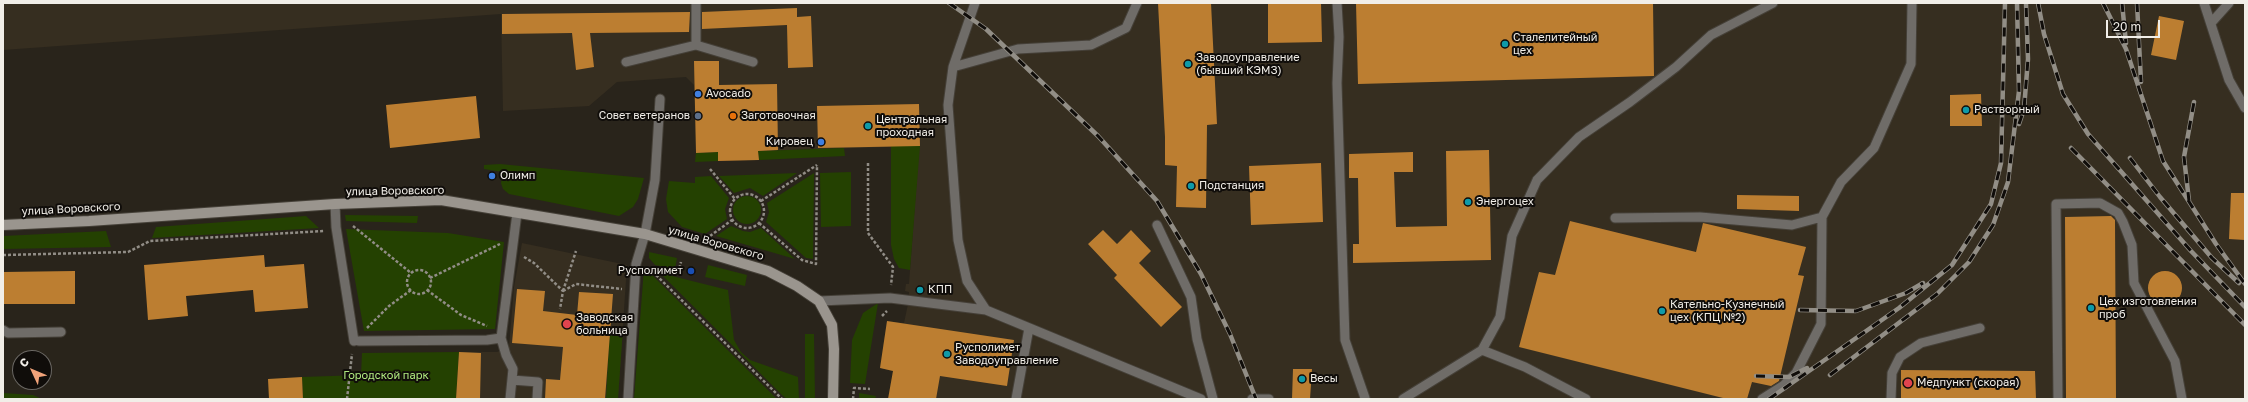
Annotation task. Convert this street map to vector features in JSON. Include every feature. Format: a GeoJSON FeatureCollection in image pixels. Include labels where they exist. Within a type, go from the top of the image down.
{"type":"FeatureCollection","features":[{"type":"Feature","properties":{"kind":"street","name":"улица Воровского"},"geometry":{"type":"LineString","coordinates":[[3,225],[89,221],[335,204],[441,200],[645,234],[768,271],[797,286],[818,301]]}},
{"type":"Feature","properties":{"kind":"street"},"geometry":{"type":"LineString","coordinates":[[818,301],[832,325],[834,349],[833,399]]}},
{"type":"Feature","properties":{"kind":"lane"},"geometry":{"type":"LineString","coordinates":[[696,3],[696,45]]}},
{"type":"Feature","properties":{"kind":"lane"},"geometry":{"type":"LineString","coordinates":[[975,3],[953,67],[948,105],[958,240],[967,281],[986,310]]}},
{"type":"Feature","properties":{"kind":"lane"},"geometry":{"type":"LineString","coordinates":[[953,67],[1018,49],[1091,45],[1126,28],[1137,3]]}},
{"type":"Feature","properties":{"kind":"lane"},"geometry":{"type":"LineString","coordinates":[[1337,3],[1339,38],[1337,83],[1345,340],[1364,399]]}},
{"type":"Feature","properties":{"kind":"lane"},"geometry":{"type":"LineString","coordinates":[[1403,399],[1482,350],[1500,317],[1512,236],[1537,180],[1579,137],[1636,98],[1676,67],[1711,35],[1773,3]]}},
{"type":"Feature","properties":{"kind":"lane"},"geometry":{"type":"LineString","coordinates":[[1762,399],[1784,385],[1796,374],[1821,324],[1822,217],[1841,182],[1874,148],[1910,64],[1912,3]]}},
{"type":"Feature","properties":{"kind":"lane"},"geometry":{"type":"LineString","coordinates":[[2204,3],[2229,80],[2245,108]]}},
{"type":"Feature","properties":{"kind":"lane"},"geometry":{"type":"LineString","coordinates":[[2211,23],[2229,3]]}},
{"type":"Feature","properties":{"kind":"lane"},"geometry":{"type":"LineString","coordinates":[[626,62],[696,45],[753,62]]}},
{"type":"Feature","properties":{"kind":"lane"},"geometry":{"type":"LineString","coordinates":[[628,399],[636,264],[645,234],[655,180],[660,98]]}},
{"type":"Feature","properties":{"kind":"lane"},"geometry":{"type":"LineString","coordinates":[[335,204],[336,227],[356,341],[487,340],[501,338]]}},
{"type":"Feature","properties":{"kind":"lane"},"geometry":{"type":"LineString","coordinates":[[2058,399],[2056,204],[2100,204],[2118,213],[2132,245],[2134,283],[2175,361],[2182,399]]}},
{"type":"Feature","properties":{"kind":"lane"},"geometry":{"type":"LineString","coordinates":[[510,399],[513,370],[506,355],[501,338],[517,213]]}},
{"type":"Feature","properties":{"kind":"lane"},"geometry":{"type":"LineString","coordinates":[[1615,218],[1700,217],[1792,225],[1822,217]]}},
{"type":"Feature","properties":{"kind":"lane"},"geometry":{"type":"LineString","coordinates":[[1157,225],[1191,297],[1197,339],[1213,399]]}},
{"type":"Feature","properties":{"kind":"lane"},"geometry":{"type":"LineString","coordinates":[[818,301],[890,298],[986,310],[1201,399]]}},
{"type":"Feature","properties":{"kind":"lane"},"geometry":{"type":"LineString","coordinates":[[1016,399],[1029,328]]}},
{"type":"Feature","properties":{"kind":"lane"},"geometry":{"type":"LineString","coordinates":[[1891,399],[1892,373],[1900,357],[1921,343],[1980,328]]}},
{"type":"Feature","properties":{"kind":"lane"},"geometry":{"type":"LineString","coordinates":[[3,330],[8,333],[61,332]]}},
{"type":"Feature","properties":{"kind":"lane"},"geometry":{"type":"LineString","coordinates":[[1482,350],[1525,367],[1586,399]]}},
{"type":"Feature","properties":{"kind":"lane"},"geometry":{"type":"LineString","coordinates":[[512,380],[538,382],[537,399]]}},
{"type":"Feature","properties":{"kind":"lane"},"geometry":{"type":"LineString","coordinates":[[1252,399],[1269,399]]}},
{"type":"Feature","properties":{"kind":"path"},"geometry":{"type":"LineString","coordinates":[[868,163],[868,233],[893,267],[889,309],[882,316]]}},
{"type":"Feature","properties":{"kind":"path"},"geometry":{"type":"LineString","coordinates":[[759,222],[802,260],[816,264],[817,165],[762,201]]}},
{"type":"Feature","properties":{"kind":"path"},"geometry":{"type":"LineString","coordinates":[[710,169],[735,199]]}},
{"type":"Feature","properties":{"kind":"path"},"geometry":{"type":"LineString","coordinates":[[742,194],[751,194],[762,201],[764,215],[759,222],[752,227],[743,227],[732,220],[730,206],[735,199],[742,194]]}},
{"type":"Feature","properties":{"kind":"path"},"geometry":{"type":"LineString","coordinates":[[710,236],[732,220]]}},
{"type":"Feature","properties":{"kind":"path"},"geometry":{"type":"LineString","coordinates":[[354,226],[410,273]]}},
{"type":"Feature","properties":{"kind":"path"},"geometry":{"type":"LineString","coordinates":[[3,255],[128,252],[150,241],[321,231],[336,227]]}},
{"type":"Feature","properties":{"kind":"path"},"geometry":{"type":"LineString","coordinates":[[430,278],[504,242]]}},
{"type":"Feature","properties":{"kind":"path"},"geometry":{"type":"LineString","coordinates":[[560,309],[563,291],[576,251]]}},
{"type":"Feature","properties":{"kind":"path"},"geometry":{"type":"LineString","coordinates":[[520,254],[534,263],[563,291]]}},
{"type":"Feature","properties":{"kind":"path"},"geometry":{"type":"LineString","coordinates":[[678,273],[681,262]]}},
{"type":"Feature","properties":{"kind":"path"},"geometry":{"type":"LineString","coordinates":[[648,266],[782,399]]}},
{"type":"Feature","properties":{"kind":"path"},"geometry":{"type":"LineString","coordinates":[[410,273],[422,270],[427,273],[430,278],[428,290]]}},
{"type":"Feature","properties":{"kind":"path"},"geometry":{"type":"LineString","coordinates":[[410,273],[408,285],[411,290],[416,293],[428,290]]}},
{"type":"Feature","properties":{"kind":"path"},"geometry":{"type":"LineString","coordinates":[[563,291],[576,284],[635,290]]}},
{"type":"Feature","properties":{"kind":"path"},"geometry":{"type":"LineString","coordinates":[[348,399],[356,341],[389,306],[411,290]]}},
{"type":"Feature","properties":{"kind":"path"},"geometry":{"type":"LineString","coordinates":[[428,290],[461,315],[495,329],[501,338]]}},
{"type":"Feature","properties":{"kind":"path"},"geometry":{"type":"LineString","coordinates":[[853,399],[854,388],[870,389]]}},
{"type":"Feature","properties":{"kind":"shaded area"},"geometry":{"type":"Polygon","coordinates":[[[3,3],[2245,3],[2245,399],[888,399],[893,371],[880,368],[887,321],[904,323],[908,304],[909,292],[905,291],[906,284],[909,284],[919,146],[759,151],[759,160],[718,161],[718,152],[696,153],[694,85],[686,77],[617,82],[589,106],[503,111],[501,14],[3,50],[3,3]]]}},
{"type":"Feature","properties":{"kind":"shaded area","name":"Заводская больница"},"geometry":{"type":"Polygon","coordinates":[[[522,243],[627,265],[618,399],[456,399],[459,352],[497,352],[509,347],[514,287],[522,243]]]}},
{"type":"Feature","properties":{"kind":"green space"},"geometry":{"type":"Polygon","coordinates":[[[891,146],[920,146],[910,270],[899,268],[894,259],[891,245],[891,146]]]}},
{"type":"Feature","properties":{"kind":"green space"},"geometry":{"type":"Polygon","coordinates":[[[844,148],[845,156],[759,160],[758,151],[844,148]]]}},
{"type":"Feature","properties":{"kind":"green space"},"geometry":{"type":"Polygon","coordinates":[[[718,152],[718,161],[695,162],[696,153],[718,152]]]}},
{"type":"Feature","properties":{"kind":"green space"},"geometry":{"type":"Polygon","coordinates":[[[500,164],[644,178],[638,199],[633,207],[619,216],[509,194],[503,189],[501,183],[503,172],[484,169],[484,165],[500,164]]]}},
{"type":"Feature","properties":{"kind":"green space"},"geometry":{"type":"Polygon","coordinates":[[[851,172],[851,226],[821,227],[820,173],[851,172]]]}},
{"type":"Feature","properties":{"kind":"green space"},"geometry":{"type":"Polygon","coordinates":[[[797,173],[763,196],[750,188],[734,193],[719,176],[797,173]]]}},
{"type":"Feature","properties":{"kind":"green space"},"geometry":{"type":"Polygon","coordinates":[[[814,173],[813,259],[806,258],[766,222],[769,212],[767,203],[814,173]]]}},
{"type":"Feature","properties":{"kind":"green space"},"geometry":{"type":"Polygon","coordinates":[[[711,176],[729,198],[725,209],[727,219],[705,234],[682,227],[668,212],[666,199],[669,181],[695,183],[695,177],[711,176]]]}},
{"type":"Feature","properties":{"kind":"green space"},"geometry":{"type":"Polygon","coordinates":[[[747,196],[757,200],[761,210],[757,220],[747,224],[737,220],[733,210],[737,200],[747,196]]]}},
{"type":"Feature","properties":{"kind":"green space"},"geometry":{"type":"Polygon","coordinates":[[[345,215],[418,216],[417,223],[346,221],[345,215]]]}},
{"type":"Feature","properties":{"kind":"green space"},"geometry":{"type":"Polygon","coordinates":[[[306,216],[319,228],[152,238],[156,227],[306,216]]]}},
{"type":"Feature","properties":{"kind":"green space"},"geometry":{"type":"Polygon","coordinates":[[[731,226],[750,232],[761,228],[795,259],[716,236],[731,226]]]}},
{"type":"Feature","properties":{"kind":"green space"},"geometry":{"type":"Polygon","coordinates":[[[346,229],[448,233],[504,242],[495,329],[364,331],[346,229]]]}},
{"type":"Feature","properties":{"kind":"green space"},"geometry":{"type":"Polygon","coordinates":[[[106,231],[111,247],[3,249],[3,236],[106,231]]]}},
{"type":"Feature","properties":{"kind":"green space"},"geometry":{"type":"Polygon","coordinates":[[[649,252],[677,258],[675,269],[655,265],[649,258],[649,252]]]}},
{"type":"Feature","properties":{"kind":"green space"},"geometry":{"type":"Polygon","coordinates":[[[708,265],[747,275],[745,286],[705,277],[708,265]]]}},
{"type":"Feature","properties":{"kind":"green space"},"geometry":{"type":"Polygon","coordinates":[[[645,268],[777,399],[634,399],[645,268]]]}},
{"type":"Feature","properties":{"kind":"green space"},"geometry":{"type":"Polygon","coordinates":[[[660,273],[728,290],[734,340],[741,352],[750,360],[798,377],[799,399],[787,399],[782,395],[660,273]]]}},
{"type":"Feature","properties":{"kind":"green space"},"geometry":{"type":"Polygon","coordinates":[[[878,303],[865,384],[850,383],[852,340],[863,313],[878,303]]]}},
{"type":"Feature","properties":{"kind":"green space"},"geometry":{"type":"Polygon","coordinates":[[[610,327],[623,328],[618,399],[606,399],[610,327]]]}},
{"type":"Feature","properties":{"kind":"green space"},"geometry":{"type":"Polygon","coordinates":[[[805,334],[814,334],[815,399],[805,399],[805,334]]]}},
{"type":"Feature","properties":{"kind":"green space","name":"Городской парк"},"geometry":{"type":"Polygon","coordinates":[[[459,352],[456,399],[303,399],[302,377],[361,375],[362,353],[459,352]]]}},
{"type":"Feature","properties":{"kind":"green space"},"geometry":{"type":"Polygon","coordinates":[[[3,393],[33,395],[42,399],[3,399],[3,393]]]}},
{"type":"Feature","properties":{"kind":"green space"},"geometry":{"type":"Polygon","coordinates":[[[859,393],[876,396],[875,399],[859,399],[859,393]]]}},
{"type":"Feature","properties":{"kind":"building","name":"Заводоуправление (бывший КЭМЗ)"},"geometry":{"type":"Polygon","coordinates":[[[1158,3],[1211,3],[1217,124],[1207,125],[1206,208],[1176,207],[1177,166],[1165,165],[1165,137],[1158,3]]]}},
{"type":"Feature","properties":{"kind":"building"},"geometry":{"type":"Polygon","coordinates":[[[1268,3],[1321,3],[1322,42],[1268,43],[1268,3]]]}},
{"type":"Feature","properties":{"kind":"building","name":"Сталелитейный цех"},"geometry":{"type":"Polygon","coordinates":[[[1356,3],[1653,3],[1654,76],[1358,84],[1356,3]]]}},
{"type":"Feature","properties":{"kind":"building"},"geometry":{"type":"Polygon","coordinates":[[[797,8],[797,17],[811,16],[813,67],[788,68],[787,25],[702,29],[702,12],[797,8]]]}},
{"type":"Feature","properties":{"kind":"building"},"geometry":{"type":"Polygon","coordinates":[[[690,12],[689,32],[590,33],[594,67],[576,70],[572,33],[502,34],[502,14],[690,12]]]}},
{"type":"Feature","properties":{"kind":"building"},"geometry":{"type":"Polygon","coordinates":[[[2159,16],[2184,21],[2176,60],[2151,55],[2159,16]]]}},
{"type":"Feature","properties":{"kind":"building"},"geometry":{"type":"Polygon","coordinates":[[[694,61],[719,61],[719,85],[777,84],[778,150],[758,151],[759,160],[718,161],[718,152],[696,153],[694,61]]]}},
{"type":"Feature","properties":{"kind":"building","name":"Растворный"},"geometry":{"type":"Polygon","coordinates":[[[1981,94],[1982,126],[1950,126],[1950,95],[1981,94]]]}},
{"type":"Feature","properties":{"kind":"building"},"geometry":{"type":"Polygon","coordinates":[[[476,96],[480,138],[390,148],[386,105],[476,96]]]}},
{"type":"Feature","properties":{"kind":"building","name":"Центральная проходная"},"geometry":{"type":"Polygon","coordinates":[[[919,104],[920,146],[818,148],[817,106],[919,104]]]}},
{"type":"Feature","properties":{"kind":"building","name":"Энергоцех"},"geometry":{"type":"Polygon","coordinates":[[[1489,150],[1491,260],[1353,263],[1353,244],[1359,244],[1358,178],[1349,178],[1349,154],[1413,152],[1413,172],[1394,172],[1396,227],[1447,226],[1446,151],[1489,150]]]}},
{"type":"Feature","properties":{"kind":"building"},"geometry":{"type":"Polygon","coordinates":[[[1321,163],[1323,222],[1251,225],[1249,166],[1321,163]]]}},
{"type":"Feature","properties":{"kind":"building"},"geometry":{"type":"Polygon","coordinates":[[[2231,193],[2245,193],[2245,240],[2229,239],[2231,193]]]}},
{"type":"Feature","properties":{"kind":"building"},"geometry":{"type":"Polygon","coordinates":[[[1737,195],[1799,196],[1799,211],[1737,209],[1737,195]]]}},
{"type":"Feature","properties":{"kind":"building","name":"Цех изготовления проб"},"geometry":{"type":"Polygon","coordinates":[[[2111,216],[2115,220],[2116,399],[2066,399],[2065,217],[2111,216]]]}},
{"type":"Feature","properties":{"kind":"building","name":"Кательно-Кузнечный цех (КПЦ №2)"},"geometry":{"type":"Polygon","coordinates":[[[1570,221],[1696,252],[1703,223],[1806,247],[1798,275],[1804,276],[1779,381],[1771,386],[1752,382],[1747,399],[1727,399],[1519,347],[1539,272],[1555,275],[1570,221]]]}},
{"type":"Feature","properties":{"kind":"building"},"geometry":{"type":"Polygon","coordinates":[[[1103,230],[1117,244],[1131,230],[1151,251],[1139,263],[1182,307],[1161,327],[1114,278],[1117,275],[1088,244],[1103,230]]]}},
{"type":"Feature","properties":{"kind":"building"},"geometry":{"type":"Polygon","coordinates":[[[264,255],[265,267],[304,264],[308,308],[255,312],[253,290],[186,296],[188,316],[148,320],[144,265],[264,255]]]}},
{"type":"Feature","properties":{"kind":"building"},"geometry":{"type":"Polygon","coordinates":[[[75,271],[75,304],[3,304],[3,272],[75,271]]]}},
{"type":"Feature","properties":{"kind":"building"},"geometry":{"type":"Polygon","coordinates":[[[2168,271],[2177,276],[2181,281],[2181,295],[2177,300],[2172,304],[2162,305],[2158,304],[2149,295],[2148,285],[2149,281],[2158,272],[2168,271]]]}},
{"type":"Feature","properties":{"kind":"building"},"geometry":{"type":"Polygon","coordinates":[[[517,289],[545,291],[543,311],[577,315],[579,292],[613,294],[605,399],[545,399],[546,379],[560,380],[563,347],[512,343],[517,289]]]}},
{"type":"Feature","properties":{"kind":"building","name":"Русполимет Заводоуправление"},"geometry":{"type":"Polygon","coordinates":[[[887,321],[1014,340],[1007,386],[940,376],[936,399],[888,399],[893,371],[880,368],[887,321]]]}},
{"type":"Feature","properties":{"kind":"building"},"geometry":{"type":"Polygon","coordinates":[[[459,352],[481,353],[480,399],[456,399],[459,352]]]}},
{"type":"Feature","properties":{"kind":"building","name":"Весы"},"geometry":{"type":"Polygon","coordinates":[[[1293,369],[1312,369],[1310,399],[1292,399],[1293,369]]]}},
{"type":"Feature","properties":{"kind":"building"},"geometry":{"type":"Polygon","coordinates":[[[1901,370],[2035,371],[2036,399],[1901,399],[1901,370]]]}},
{"type":"Feature","properties":{"kind":"building"},"geometry":{"type":"Polygon","coordinates":[[[302,377],[303,399],[269,399],[268,379],[302,377]]]}},
{"type":"Feature","properties":{"kind":"railway"},"geometry":{"type":"LineString","coordinates":[[949,3],[986,29],[1098,136],[1157,201],[1201,274],[1230,334],[1256,399]]}},
{"type":"Feature","properties":{"kind":"railway"},"geometry":{"type":"LineString","coordinates":[[1769,399],[1899,308],[1952,265],[1991,204],[2001,163],[2005,3]]}},
{"type":"Feature","properties":{"kind":"railway"},"geometry":{"type":"LineString","coordinates":[[1830,375],[1937,294],[1969,262],[1993,225],[2008,182],[2019,91],[2017,3]]}},
{"type":"Feature","properties":{"kind":"railway"},"geometry":{"type":"LineString","coordinates":[[2019,124],[2024,109],[2028,59],[2026,3]]}},
{"type":"Feature","properties":{"kind":"railway"},"geometry":{"type":"LineString","coordinates":[[2038,3],[2044,34],[2063,94],[2088,134],[2191,251],[2245,307]]}},
{"type":"Feature","properties":{"kind":"railway"},"geometry":{"type":"LineString","coordinates":[[2103,3],[2126,49],[2163,161],[2216,244],[2245,284]]}},
{"type":"Feature","properties":{"kind":"railway"},"geometry":{"type":"LineString","coordinates":[[2122,3],[2126,43]]}},
{"type":"Feature","properties":{"kind":"railway"},"geometry":{"type":"LineString","coordinates":[[2137,3],[2141,82]]}},
{"type":"Feature","properties":{"kind":"railway"},"geometry":{"type":"LineString","coordinates":[[2189,201],[2184,157],[2194,102]]}},
{"type":"Feature","properties":{"kind":"railway"},"geometry":{"type":"LineString","coordinates":[[2071,148],[2245,325]]}},
{"type":"Feature","properties":{"kind":"railway"},"geometry":{"type":"LineString","coordinates":[[2130,158],[2160,197],[2212,258],[2239,283]]}},
{"type":"Feature","properties":{"kind":"railway"},"geometry":{"type":"LineString","coordinates":[[1800,310],[1856,311],[1906,293],[1923,283]]}},
{"type":"Feature","properties":{"kind":"railway"},"geometry":{"type":"LineString","coordinates":[[1756,376],[1789,377],[1807,368]]}},
{"type":"Feature","properties":{"kind":"place","name":"Сталелитейный цех"},"geometry":{"type":"Point","coordinates":[1505,44]}},
{"type":"Feature","properties":{"kind":"place","name":"Заводоуправление (бывший КЭМЗ)"},"geometry":{"type":"Point","coordinates":[1188,64]}},
{"type":"Feature","properties":{"kind":"place","name":"Avocado"},"geometry":{"type":"Point","coordinates":[698,94]}},
{"type":"Feature","properties":{"kind":"place","name":"Растворный"},"geometry":{"type":"Point","coordinates":[1966,110]}},
{"type":"Feature","properties":{"kind":"place","name":"Совет ветеранов"},"geometry":{"type":"Point","coordinates":[698,116]}},
{"type":"Feature","properties":{"kind":"place","name":"Заготовочная"},"geometry":{"type":"Point","coordinates":[733,116]}},
{"type":"Feature","properties":{"kind":"place","name":"Центральная проходная"},"geometry":{"type":"Point","coordinates":[868,126]}},
{"type":"Feature","properties":{"kind":"place","name":"Кировец"},"geometry":{"type":"Point","coordinates":[821,142]}},
{"type":"Feature","properties":{"kind":"place","name":"Олимп"},"geometry":{"type":"Point","coordinates":[492,176]}},
{"type":"Feature","properties":{"kind":"place","name":"Подстанция"},"geometry":{"type":"Point","coordinates":[1191,186]}},
{"type":"Feature","properties":{"kind":"place","name":"Энергоцех"},"geometry":{"type":"Point","coordinates":[1468,202]}},
{"type":"Feature","properties":{"kind":"place","name":"Русполимет"},"geometry":{"type":"Point","coordinates":[691,271]}},
{"type":"Feature","properties":{"kind":"place","name":"КПП"},"geometry":{"type":"Point","coordinates":[920,290]}},
{"type":"Feature","properties":{"kind":"place","name":"Цех изготовления проб"},"geometry":{"type":"Point","coordinates":[2091,308]}},
{"type":"Feature","properties":{"kind":"place","name":"Кательно-Кузнечный цех (КПЦ №2)"},"geometry":{"type":"Point","coordinates":[1662,311]}},
{"type":"Feature","properties":{"kind":"place","name":"Заводская больница"},"geometry":{"type":"Point","coordinates":[567,324]}},
{"type":"Feature","properties":{"kind":"place","name":"Русполимет Заводоуправление"},"geometry":{"type":"Point","coordinates":[947,354]}},
{"type":"Feature","properties":{"kind":"place","name":"Весы"},"geometry":{"type":"Point","coordinates":[1302,379]}},
{"type":"Feature","properties":{"kind":"place","name":"Медпункт (скорая)"},"geometry":{"type":"Point","coordinates":[1908,383]}}]}
